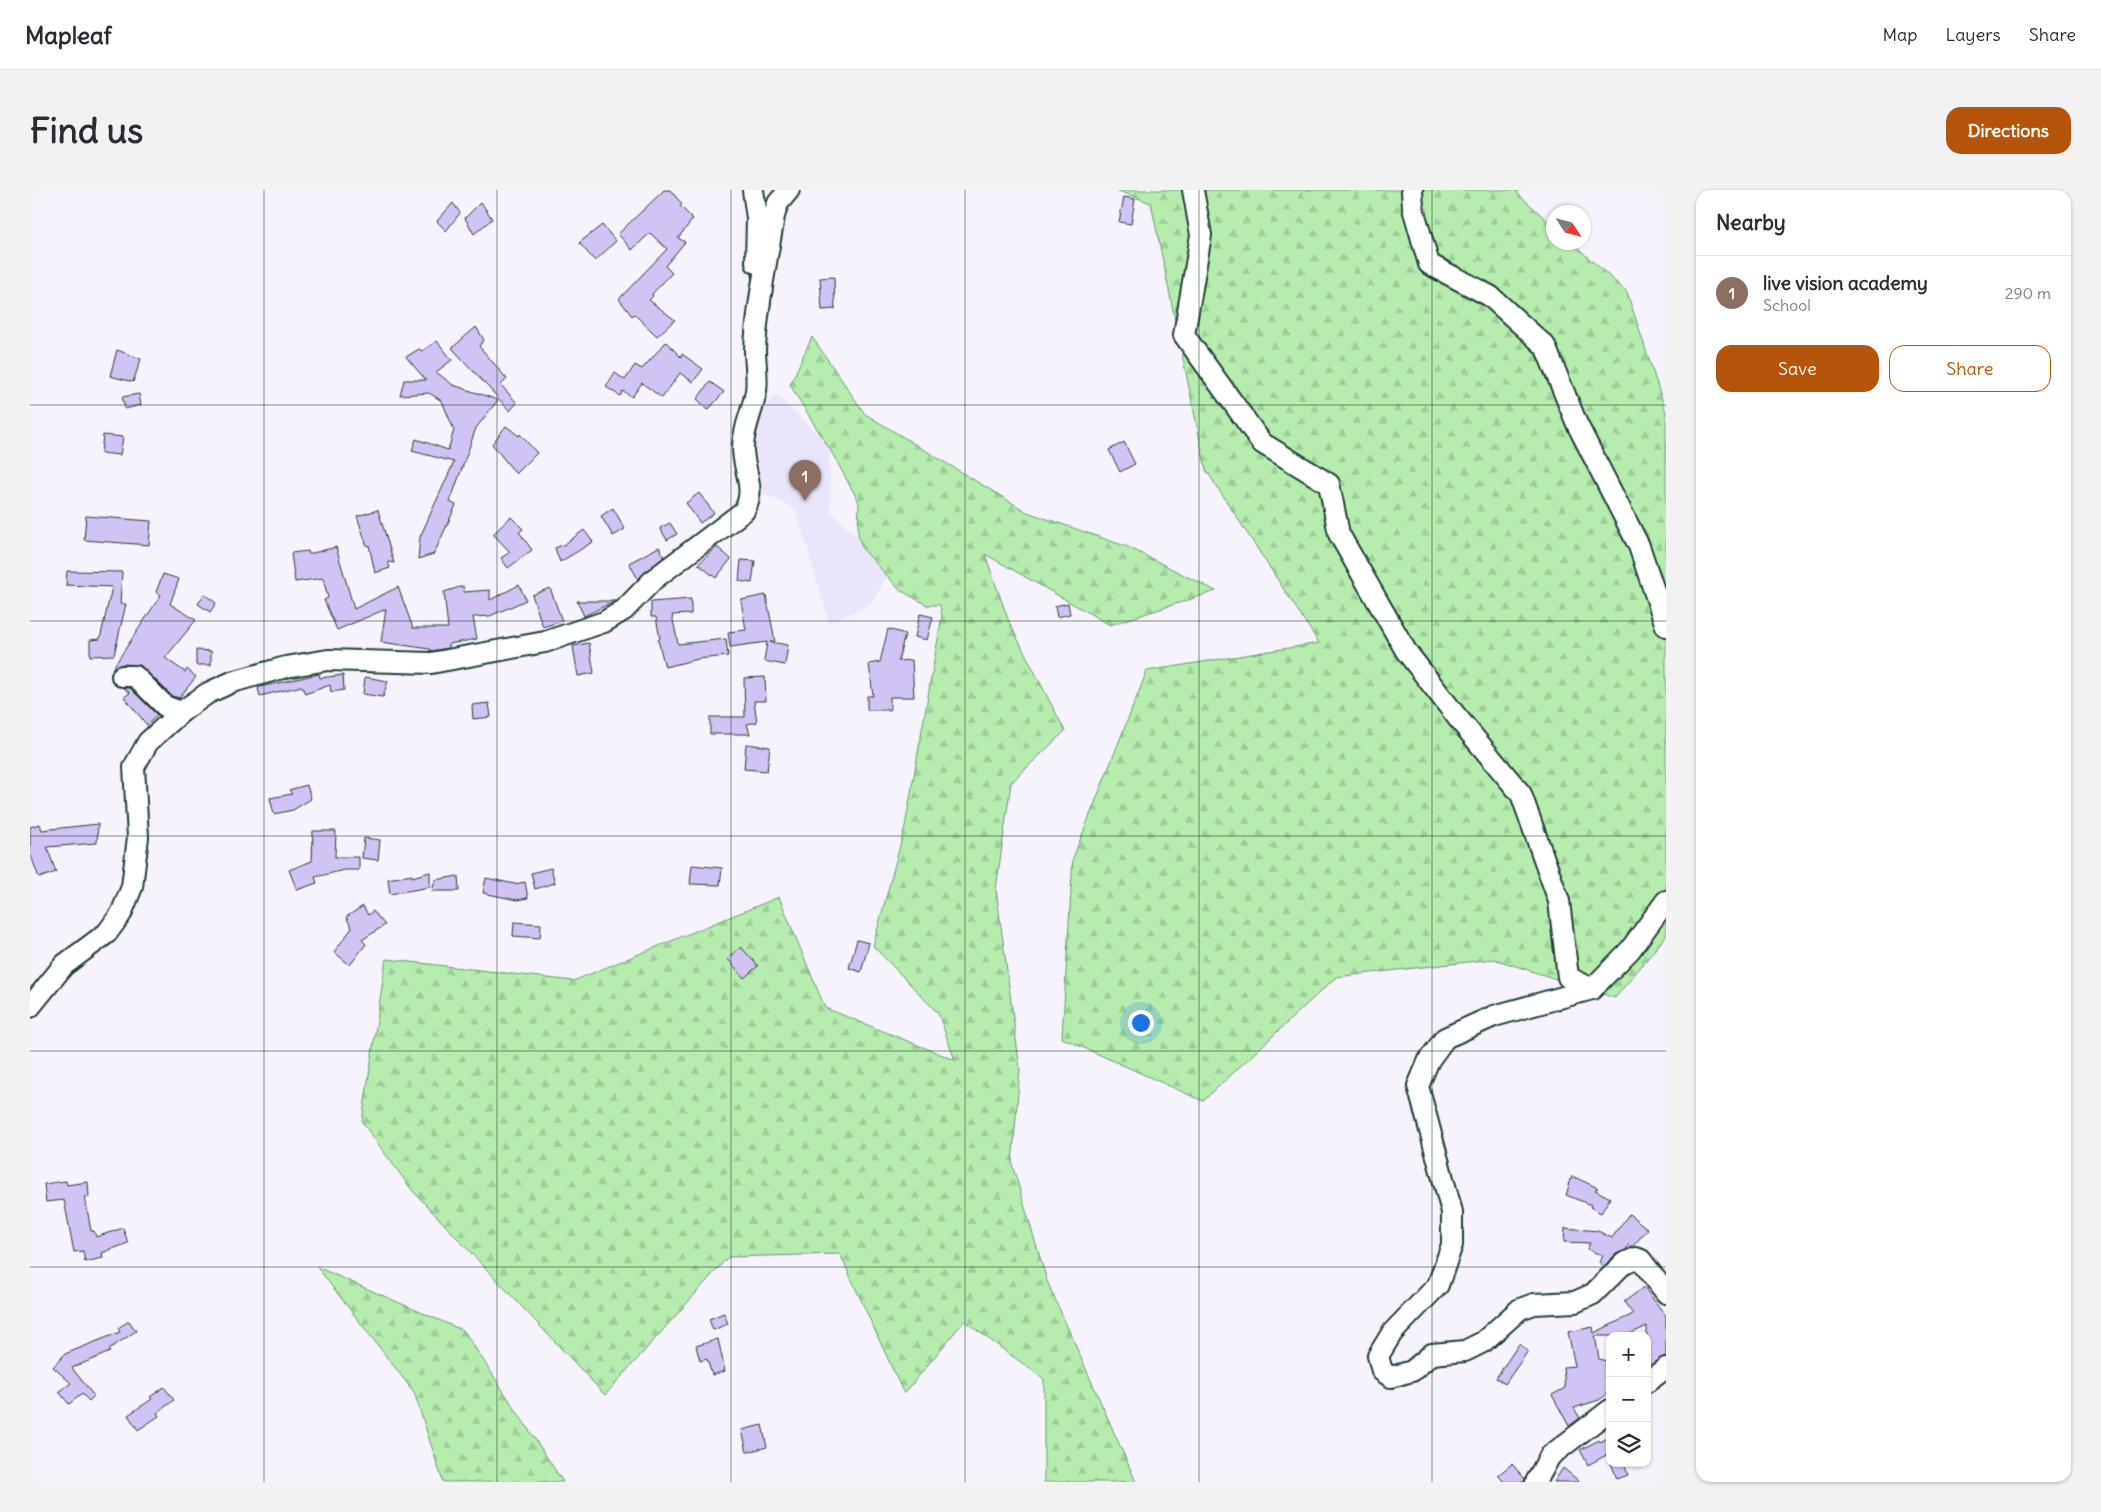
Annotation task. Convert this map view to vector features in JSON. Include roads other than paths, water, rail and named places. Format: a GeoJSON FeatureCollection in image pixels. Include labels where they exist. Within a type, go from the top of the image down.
{"type":"FeatureCollection","features":[{"type":"Feature","properties":{"kind":"street"},"geometry":{"type":"LineString","coordinates":[[753,190],[757,218],[753,288],[762,298]]}},
{"type":"Feature","properties":{"kind":"street"},"geometry":{"type":"LineString","coordinates":[[30,1007],[64,965],[100,940],[121,914],[132,887],[138,837],[134,767],[148,742],[181,712],[208,693],[232,682],[286,667],[328,660],[431,663],[546,642],[604,622],[624,610],[654,579],[723,529],[744,511],[748,504],[751,488],[743,448],[746,427],[756,391],[755,349],[762,298],[774,216],[778,203],[789,190]]}},
{"type":"Feature","properties":{"kind":"street"},"geometry":{"type":"LineString","coordinates":[[1193,190],[1202,235],[1184,334],[1262,443],[1329,484],[1339,534],[1406,650],[1457,717],[1521,794],[1559,902],[1568,977],[1592,989]]}},
{"type":"Feature","properties":{"kind":"street"},"geometry":{"type":"LineString","coordinates":[[1412,190],[1413,208],[1429,264],[1490,296],[1545,346],[1577,424],[1639,546],[1666,626]]}},
{"type":"Feature","properties":{"kind":"street"},"geometry":{"type":"LineString","coordinates":[[122,676],[136,676],[165,706],[181,712]]}},
{"type":"Feature","properties":{"kind":"street"},"geometry":{"type":"LineString","coordinates":[[1666,901],[1630,950],[1592,989],[1494,1016],[1445,1038],[1429,1060],[1418,1086],[1452,1212],[1452,1245],[1438,1285],[1392,1333],[1378,1356],[1382,1371],[1391,1377],[1412,1371],[1432,1354],[1465,1351],[1483,1342],[1520,1309],[1534,1304],[1575,1302],[1592,1294],[1624,1262],[1636,1258],[1641,1260],[1666,1293]]}},
{"type":"Feature","properties":{"kind":"street"},"geometry":{"type":"LineString","coordinates":[[1651,1379],[1666,1368]]}},
{"type":"Feature","properties":{"kind":"street"},"geometry":{"type":"LineString","coordinates":[[1536,1482],[1550,1456],[1606,1413]]}},
{"type":"Feature","properties":{"kind":"place","name":"live vision academy"},"geometry":{"type":"Point","coordinates":[805,501]}}]}
